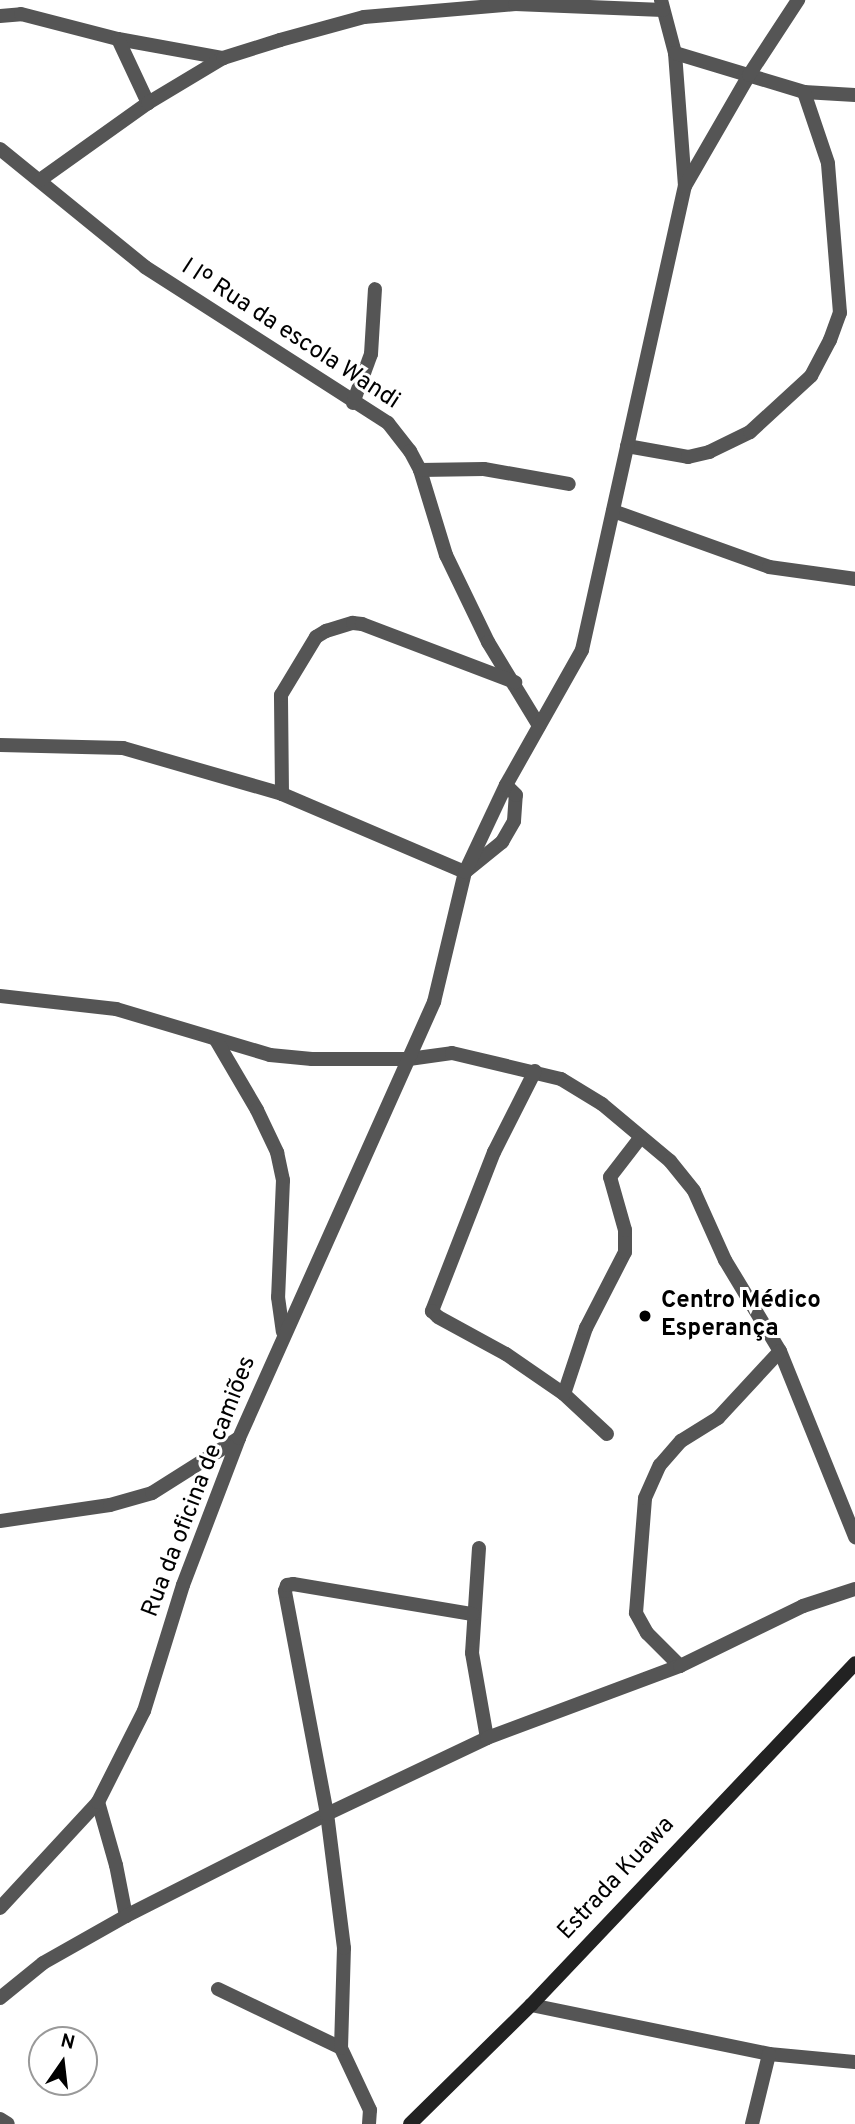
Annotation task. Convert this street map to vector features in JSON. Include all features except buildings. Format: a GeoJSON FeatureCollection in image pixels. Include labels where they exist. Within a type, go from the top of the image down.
{"type":"FeatureCollection","features":[{"type":"Feature","properties":{"kind":"street"},"geometry":{"type":"LineString","coordinates":[[685,186],[749,75],[798,0]]}},
{"type":"Feature","properties":{"kind":"street"},"geometry":{"type":"LineString","coordinates":[[40,180],[148,103],[223,58],[364,17],[515,4],[662,5],[674,52],[685,186]]}},
{"type":"Feature","properties":{"kind":"street"},"geometry":{"type":"LineString","coordinates":[[0,16],[21,14],[118,39],[223,58]]}},
{"type":"Feature","properties":{"kind":"street"},"geometry":{"type":"LineString","coordinates":[[118,39],[148,103]]}},
{"type":"Feature","properties":{"kind":"street"},"geometry":{"type":"LineString","coordinates":[[674,52],[804,92],[855,95]]}},
{"type":"Feature","properties":{"kind":"street"},"geometry":{"type":"LineString","coordinates":[[627,446],[688,457],[709,452],[750,432],[811,376],[830,340],[840,313],[828,163],[804,92]]}},
{"type":"Feature","properties":{"kind":"street","name":"I Iº Rua da escola Wandi"},"geometry":{"type":"LineString","coordinates":[[0,149],[145,267],[388,423],[411,451],[420,470],[446,555],[488,642],[515,682],[539,726]]}},
{"type":"Feature","properties":{"kind":"street","name":"Rua da oficina de camiões"},"geometry":{"type":"LineString","coordinates":[[0,1908],[98,1802],[144,1711],[183,1585],[239,1438],[434,1002],[465,872],[506,785],[582,650],[685,186]]}},
{"type":"Feature","properties":{"kind":"street"},"geometry":{"type":"LineString","coordinates":[[353,403],[371,354],[375,289]]}},
{"type":"Feature","properties":{"kind":"street"},"geometry":{"type":"LineString","coordinates":[[420,470],[484,469],[569,484]]}},
{"type":"Feature","properties":{"kind":"street"},"geometry":{"type":"LineString","coordinates":[[613,510],[769,568],[855,579]]}},
{"type":"Feature","properties":{"kind":"street"},"geometry":{"type":"LineString","coordinates":[[282,794],[281,695],[316,637],[326,631],[354,623],[362,624],[515,682]]}},
{"type":"Feature","properties":{"kind":"street"},"geometry":{"type":"LineString","coordinates":[[0,745],[54,744],[123,748],[282,794],[465,872],[502,842],[514,821],[516,795],[506,785]]}},
{"type":"Feature","properties":{"kind":"street"},"geometry":{"type":"LineString","coordinates":[[0,996],[116,1009],[271,1055],[312,1059],[409,1059],[452,1053],[561,1079],[602,1104],[670,1161],[694,1191],[725,1260],[779,1351],[855,1537]]}},
{"type":"Feature","properties":{"kind":"street"},"geometry":{"type":"LineString","coordinates":[[216,1040],[257,1110],[277,1152],[283,1180],[278,1297],[284,1333]]}},
{"type":"Feature","properties":{"kind":"street"},"geometry":{"type":"LineString","coordinates":[[535,1071],[495,1152],[432,1311],[438,1317],[516,1360],[564,1394],[607,1434]]}},
{"type":"Feature","properties":{"kind":"street"},"geometry":{"type":"LineString","coordinates":[[564,1394],[586,1328],[625,1252],[625,1230],[610,1177],[640,1138]]}},
{"type":"Feature","properties":{"kind":"street"},"geometry":{"type":"LineString","coordinates":[[680,1666],[647,1633],[636,1613],[645,1498],[660,1465],[681,1441],[718,1418],[779,1351]]}},
{"type":"Feature","properties":{"kind":"street"},"geometry":{"type":"LineString","coordinates":[[0,1521],[110,1505],[152,1493],[239,1438]]}},
{"type":"Feature","properties":{"kind":"street"},"geometry":{"type":"LineString","coordinates":[[479,1548],[472,1653],[487,1738]]}},
{"type":"Feature","properties":{"kind":"street"},"geometry":{"type":"LineString","coordinates":[[369,2124],[370,2110],[341,2048],[344,1948],[327,1814],[285,1591],[287,1585],[473,1614]]}},
{"type":"Feature","properties":{"kind":"street"},"geometry":{"type":"LineString","coordinates":[[0,1998],[43,1963],[126,1916],[327,1814],[487,1738],[680,1666],[803,1606],[855,1589]]}},
{"type":"Feature","properties":{"kind":"street","name":"Estrada Kuawa"},"geometry":{"type":"LineString","coordinates":[[410,2124],[531,2005],[855,1663]]}},
{"type":"Feature","properties":{"kind":"street"},"geometry":{"type":"LineString","coordinates":[[98,1802],[116,1865],[126,1916]]}},
{"type":"Feature","properties":{"kind":"street"},"geometry":{"type":"LineString","coordinates":[[218,1989],[341,2048]]}},
{"type":"Feature","properties":{"kind":"street"},"geometry":{"type":"LineString","coordinates":[[531,2005],[769,2054],[855,2062]]}},
{"type":"Feature","properties":{"kind":"street"},"geometry":{"type":"LineString","coordinates":[[752,2124],[769,2054]]}},
{"type":"Feature","properties":{"kind":"street"},"geometry":{"type":"LineString","coordinates":[[0,2119],[8,2124]]}},
{"type":"Feature","properties":{"kind":"place","name":"Centro Médico Esperança"},"geometry":{"type":"Point","coordinates":[645,1316]}}]}
